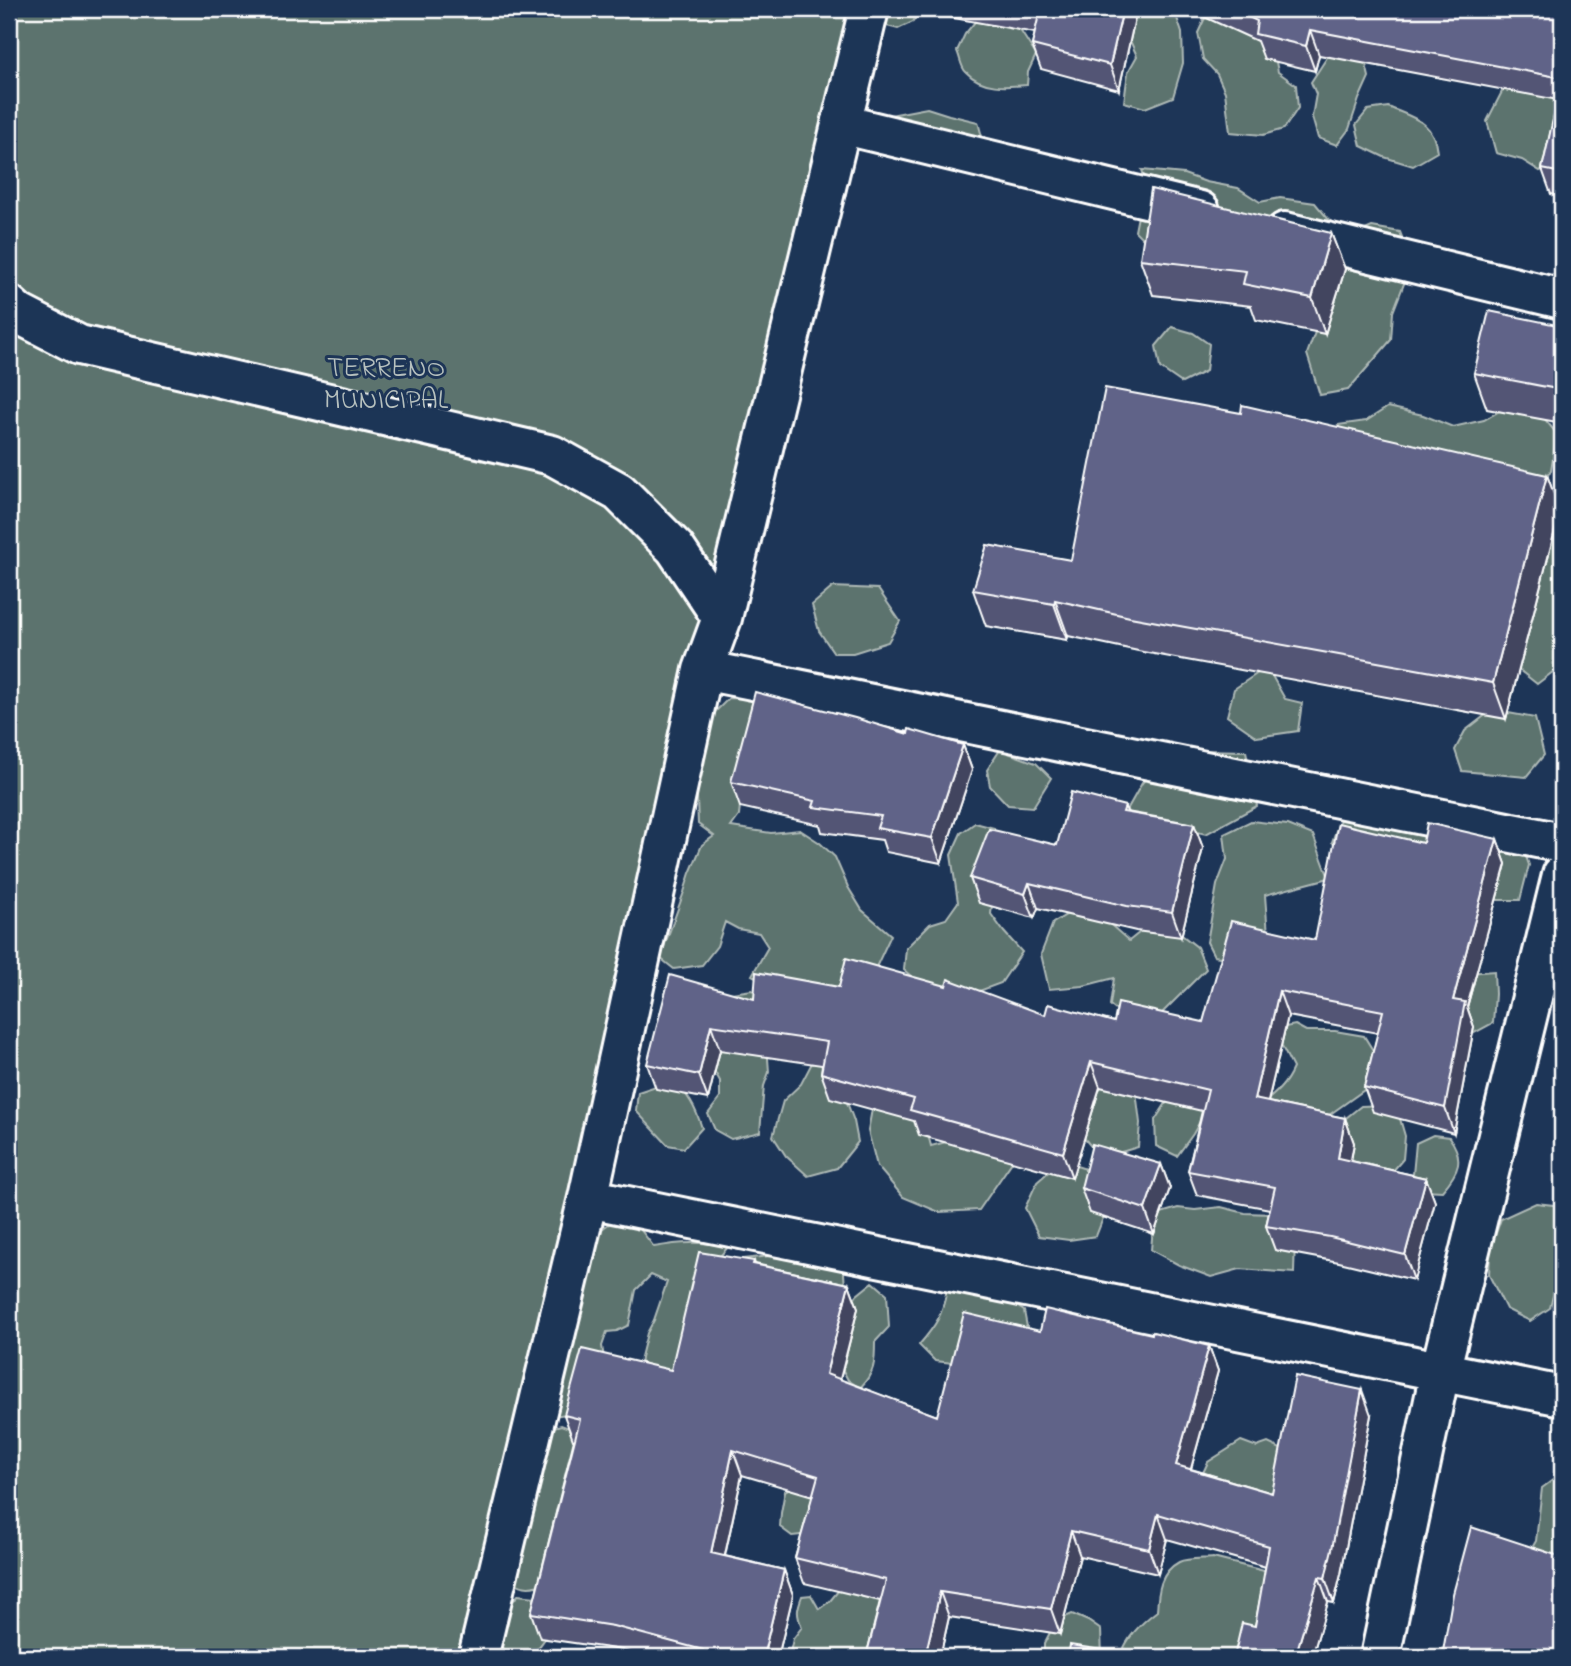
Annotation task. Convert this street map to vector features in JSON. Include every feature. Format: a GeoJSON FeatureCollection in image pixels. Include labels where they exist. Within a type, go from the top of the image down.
{"type":"FeatureCollection","features":[{"type":"Feature","properties":{"kind":"street"},"geometry":{"type":"LineString","coordinates":[[478,1657],[588,1198],[703,670],[722,618],[869,9]]}},
{"type":"Feature","properties":{"kind":"street"},"geometry":{"type":"LineString","coordinates":[[841,124],[1562,299]]}},
{"type":"Feature","properties":{"kind":"street"},"geometry":{"type":"LineString","coordinates":[[9,304],[19,314],[79,345],[552,455],[619,492],[675,548],[722,618]]}},
{"type":"Feature","properties":{"kind":"street"},"geometry":{"type":"LineString","coordinates":[[703,670],[1562,843]]}},
{"type":"Feature","properties":{"kind":"street"},"geometry":{"type":"LineString","coordinates":[[1380,1657],[1440,1372],[1562,875]]}},
{"type":"Feature","properties":{"kind":"street"},"geometry":{"type":"LineString","coordinates":[[588,1198],[1562,1396]]}},
{"type":"Feature","properties":{"kind":"green space","name":"TERRENO MUNICIPAL"},"geometry":{"type":"Polygon","coordinates":[[[9,9],[864,9],[703,670],[546,1359],[554,1353],[565,1337],[581,1283],[595,1258],[590,1238],[610,1223],[624,1218],[640,1229],[654,1247],[691,1243],[728,1247],[702,1277],[693,1302],[689,1332],[679,1365],[705,1404],[691,1431],[676,1421],[667,1425],[654,1418],[646,1407],[639,1378],[641,1357],[647,1333],[667,1282],[651,1275],[636,1290],[629,1325],[607,1332],[602,1346],[605,1364],[592,1398],[572,1413],[548,1417],[535,1404],[520,1471],[537,1462],[542,1430],[561,1425],[582,1433],[579,1482],[559,1514],[551,1533],[551,1567],[547,1582],[540,1585],[524,1586],[503,1576],[521,1532],[522,1515],[513,1501],[477,1657],[9,1657],[9,9]]]}},
{"type":"Feature","properties":{"kind":"green space"},"geometry":{"type":"Polygon","coordinates":[[[880,9],[921,9],[913,22],[898,29],[879,24],[880,9]]]}},
{"type":"Feature","properties":{"kind":"green space"},"geometry":{"type":"Polygon","coordinates":[[[1084,9],[1174,9],[1182,33],[1183,63],[1173,97],[1145,108],[1124,102],[1128,72],[1137,56],[1127,34],[1084,9]]]}},
{"type":"Feature","properties":{"kind":"green space"},"geometry":{"type":"Polygon","coordinates":[[[1209,9],[1274,52],[1278,72],[1296,85],[1298,108],[1284,129],[1263,135],[1230,132],[1225,92],[1217,74],[1203,59],[1198,33],[1209,9]]]}},
{"type":"Feature","properties":{"kind":"green space"},"geometry":{"type":"Polygon","coordinates":[[[978,18],[1020,30],[1036,55],[1028,72],[1027,85],[987,84],[972,78],[964,70],[957,51],[965,34],[978,18]]]}},
{"type":"Feature","properties":{"kind":"green space"},"geometry":{"type":"Polygon","coordinates":[[[1562,36],[1562,160],[1540,171],[1522,160],[1496,153],[1487,121],[1507,82],[1562,36]]]}},
{"type":"Feature","properties":{"kind":"green space"},"geometry":{"type":"Polygon","coordinates":[[[1331,49],[1364,56],[1369,77],[1349,129],[1337,145],[1318,138],[1312,117],[1316,94],[1311,82],[1331,49]]]}},
{"type":"Feature","properties":{"kind":"green space"},"geometry":{"type":"Polygon","coordinates":[[[1388,107],[1427,127],[1432,133],[1437,152],[1413,166],[1361,146],[1356,125],[1368,110],[1388,107]]]}},
{"type":"Feature","properties":{"kind":"green space"},"geometry":{"type":"Polygon","coordinates":[[[927,108],[978,122],[984,144],[885,116],[927,108]]]}},
{"type":"Feature","properties":{"kind":"green space"},"geometry":{"type":"Polygon","coordinates":[[[1142,170],[1184,174],[1206,182],[1238,188],[1260,202],[1280,198],[1315,203],[1330,221],[1308,228],[1144,240],[1135,231],[1148,189],[1142,170]]]}},
{"type":"Feature","properties":{"kind":"green space"},"geometry":{"type":"Polygon","coordinates":[[[1372,227],[1400,232],[1405,245],[1405,281],[1393,312],[1391,340],[1348,390],[1320,395],[1307,354],[1339,267],[1360,232],[1372,227]]]}},
{"type":"Feature","properties":{"kind":"green space"},"geometry":{"type":"Polygon","coordinates":[[[1172,327],[1193,333],[1209,344],[1206,371],[1182,383],[1160,368],[1156,346],[1172,327]]]}},
{"type":"Feature","properties":{"kind":"green space"},"geometry":{"type":"Polygon","coordinates":[[[1515,402],[1531,402],[1557,434],[1551,470],[1542,485],[1349,450],[1338,425],[1366,421],[1388,407],[1423,415],[1453,427],[1484,420],[1515,402]]]}},
{"type":"Feature","properties":{"kind":"green space"},"geometry":{"type":"Polygon","coordinates":[[[1562,514],[1562,665],[1537,684],[1504,658],[1539,516],[1562,514]]]}},
{"type":"Feature","properties":{"kind":"green space"},"geometry":{"type":"Polygon","coordinates":[[[833,587],[878,589],[900,621],[888,642],[853,653],[834,653],[819,631],[812,605],[833,587]]]}},
{"type":"Feature","properties":{"kind":"green space"},"geometry":{"type":"Polygon","coordinates":[[[1267,667],[1285,699],[1302,703],[1298,731],[1257,737],[1227,716],[1234,689],[1267,667]]]}},
{"type":"Feature","properties":{"kind":"green space"},"geometry":{"type":"Polygon","coordinates":[[[729,698],[761,699],[744,763],[739,816],[731,827],[771,833],[800,830],[835,857],[862,910],[891,935],[877,965],[873,998],[771,985],[752,975],[768,947],[759,933],[738,929],[725,922],[717,946],[702,965],[674,969],[660,958],[702,845],[714,836],[698,824],[696,772],[707,743],[710,717],[729,698]]]}},
{"type":"Feature","properties":{"kind":"green space"},"geometry":{"type":"Polygon","coordinates":[[[1492,710],[1535,718],[1544,755],[1526,777],[1462,771],[1455,750],[1465,731],[1492,710]]]}},
{"type":"Feature","properties":{"kind":"green space"},"geometry":{"type":"Polygon","coordinates":[[[1000,750],[1036,763],[1051,778],[1033,807],[1008,805],[990,786],[987,770],[1000,750]]]}},
{"type":"Feature","properties":{"kind":"green space"},"geometry":{"type":"Polygon","coordinates":[[[1169,751],[1246,751],[1257,806],[1206,834],[1185,829],[1117,835],[1142,783],[1169,751]]]}},
{"type":"Feature","properties":{"kind":"green space"},"geometry":{"type":"Polygon","coordinates":[[[1342,814],[1423,830],[1424,852],[1353,860],[1332,842],[1342,814]]]}},
{"type":"Feature","properties":{"kind":"green space"},"geometry":{"type":"Polygon","coordinates":[[[1251,821],[1288,825],[1313,835],[1329,878],[1265,895],[1268,935],[1246,961],[1214,956],[1207,942],[1217,885],[1227,859],[1224,834],[1251,821]]]}},
{"type":"Feature","properties":{"kind":"green space"},"geometry":{"type":"Polygon","coordinates":[[[975,823],[994,828],[991,914],[1022,952],[1001,983],[974,993],[919,983],[904,970],[906,948],[930,924],[946,919],[958,902],[951,855],[961,833],[975,823]]]}},
{"type":"Feature","properties":{"kind":"green space"},"geometry":{"type":"Polygon","coordinates":[[[1478,842],[1522,845],[1529,865],[1520,900],[1491,900],[1478,842]]]}},
{"type":"Feature","properties":{"kind":"green space"},"geometry":{"type":"Polygon","coordinates":[[[1079,907],[1112,926],[1129,941],[1150,924],[1170,926],[1197,947],[1206,969],[1158,1017],[1126,1019],[1110,1005],[1114,978],[1083,986],[1049,989],[1041,954],[1053,923],[1079,907]]]}},
{"type":"Feature","properties":{"kind":"green space"},"geometry":{"type":"Polygon","coordinates":[[[1494,971],[1493,1023],[1467,1037],[1451,1033],[1468,973],[1494,971]]]}},
{"type":"Feature","properties":{"kind":"green space"},"geometry":{"type":"Polygon","coordinates":[[[752,990],[770,1003],[767,1045],[769,1072],[764,1086],[760,1132],[731,1139],[715,1130],[708,1114],[720,1098],[720,1081],[709,1062],[716,1019],[732,993],[752,990]]]}},
{"type":"Feature","properties":{"kind":"green space"},"geometry":{"type":"Polygon","coordinates":[[[1295,1025],[1306,1031],[1335,1031],[1364,1036],[1374,1052],[1371,1074],[1364,1090],[1329,1115],[1261,1105],[1280,1089],[1293,1068],[1280,1043],[1280,1028],[1295,1025]]]}},
{"type":"Feature","properties":{"kind":"green space"},"geometry":{"type":"Polygon","coordinates":[[[826,1047],[854,1121],[858,1142],[837,1168],[808,1176],[786,1156],[773,1136],[783,1101],[801,1084],[814,1059],[826,1047]]]}},
{"type":"Feature","properties":{"kind":"green space"},"geometry":{"type":"Polygon","coordinates":[[[1183,1054],[1204,1114],[1177,1156],[1156,1146],[1155,1120],[1172,1094],[1183,1054]]]}},
{"type":"Feature","properties":{"kind":"green space"},"geometry":{"type":"Polygon","coordinates":[[[1094,1076],[1135,1083],[1140,1123],[1138,1147],[1101,1158],[1078,1131],[1094,1076]]]}},
{"type":"Feature","properties":{"kind":"green space"},"geometry":{"type":"Polygon","coordinates":[[[671,1081],[691,1102],[702,1128],[684,1148],[668,1145],[636,1111],[638,1092],[671,1081]]]}},
{"type":"Feature","properties":{"kind":"green space"},"geometry":{"type":"Polygon","coordinates":[[[874,1098],[926,1127],[931,1146],[957,1139],[1014,1159],[979,1210],[939,1212],[903,1197],[877,1166],[868,1131],[874,1098]]]}},
{"type":"Feature","properties":{"kind":"green space"},"geometry":{"type":"Polygon","coordinates":[[[1386,1105],[1398,1112],[1405,1136],[1403,1159],[1387,1178],[1345,1161],[1341,1122],[1361,1106],[1386,1105]]]}},
{"type":"Feature","properties":{"kind":"green space"},"geometry":{"type":"Polygon","coordinates":[[[1433,1135],[1449,1137],[1457,1152],[1456,1171],[1442,1191],[1424,1190],[1412,1185],[1416,1143],[1433,1135]]]}},
{"type":"Feature","properties":{"kind":"green space"},"geometry":{"type":"Polygon","coordinates":[[[1061,1161],[1089,1170],[1107,1208],[1096,1236],[1069,1240],[1039,1236],[1025,1208],[1037,1182],[1061,1161]]]}},
{"type":"Feature","properties":{"kind":"green space"},"geometry":{"type":"Polygon","coordinates":[[[1536,1203],[1562,1206],[1562,1259],[1550,1308],[1530,1321],[1506,1309],[1489,1275],[1490,1250],[1501,1219],[1536,1203]]]}},
{"type":"Feature","properties":{"kind":"green space"},"geometry":{"type":"Polygon","coordinates":[[[1221,1207],[1245,1213],[1272,1214],[1295,1239],[1294,1273],[1240,1269],[1211,1277],[1179,1265],[1151,1250],[1154,1215],[1178,1208],[1195,1210],[1221,1207]]]}},
{"type":"Feature","properties":{"kind":"green space"},"geometry":{"type":"Polygon","coordinates":[[[788,1254],[835,1258],[844,1273],[845,1289],[822,1294],[743,1259],[788,1254]]]}},
{"type":"Feature","properties":{"kind":"green space"},"geometry":{"type":"Polygon","coordinates":[[[873,1282],[887,1294],[889,1327],[875,1342],[873,1367],[860,1388],[848,1380],[840,1365],[853,1301],[873,1282]]]}},
{"type":"Feature","properties":{"kind":"green space"},"geometry":{"type":"Polygon","coordinates":[[[947,1289],[1009,1301],[1024,1311],[1027,1327],[1014,1336],[953,1363],[935,1361],[919,1345],[938,1319],[947,1289]]]}},
{"type":"Feature","properties":{"kind":"green space"},"geometry":{"type":"Polygon","coordinates":[[[1241,1441],[1257,1447],[1268,1443],[1285,1451],[1276,1500],[1202,1475],[1208,1462],[1241,1441]]]}},
{"type":"Feature","properties":{"kind":"green space"},"geometry":{"type":"Polygon","coordinates":[[[1562,1473],[1562,1577],[1526,1558],[1536,1541],[1542,1488],[1562,1473]]]}},
{"type":"Feature","properties":{"kind":"green space"},"geometry":{"type":"Polygon","coordinates":[[[802,1481],[825,1488],[810,1534],[792,1536],[780,1527],[785,1491],[802,1481]]]}},
{"type":"Feature","properties":{"kind":"green space"},"geometry":{"type":"Polygon","coordinates":[[[1213,1558],[1268,1572],[1282,1584],[1239,1657],[1120,1657],[1135,1631],[1157,1611],[1159,1590],[1168,1571],[1182,1561],[1213,1558]]]}},
{"type":"Feature","properties":{"kind":"green space"},"geometry":{"type":"Polygon","coordinates":[[[877,1561],[890,1657],[848,1657],[842,1654],[840,1657],[789,1657],[793,1639],[802,1627],[798,1612],[802,1596],[811,1595],[819,1609],[830,1601],[843,1585],[877,1561]]]}},
{"type":"Feature","properties":{"kind":"green space"},"geometry":{"type":"Polygon","coordinates":[[[518,1595],[535,1597],[551,1630],[533,1653],[522,1656],[505,1653],[498,1636],[503,1615],[518,1595]]]}},
{"type":"Feature","properties":{"kind":"green space"},"geometry":{"type":"Polygon","coordinates":[[[1072,1614],[1101,1630],[1102,1657],[1044,1657],[1044,1644],[1056,1621],[1072,1614]]]}},
{"type":"Feature","properties":{"kind":"building"},"geometry":{"type":"Polygon","coordinates":[[[1031,9],[1123,9],[1110,65],[1032,45],[1040,10],[1031,9]]]}},
{"type":"Feature","properties":{"kind":"building"},"geometry":{"type":"Polygon","coordinates":[[[1232,9],[1562,9],[1562,78],[1310,30],[1306,46],[1255,34],[1257,21],[1232,9]]]}},
{"type":"Feature","properties":{"kind":"building"},"geometry":{"type":"Polygon","coordinates":[[[1562,79],[1562,173],[1542,169],[1562,79]]]}},
{"type":"Feature","properties":{"kind":"building"},"geometry":{"type":"Polygon","coordinates":[[[1151,189],[1331,233],[1312,298],[1243,284],[1246,271],[1140,259],[1151,189]]]}},
{"type":"Feature","properties":{"kind":"building"},"geometry":{"type":"Polygon","coordinates":[[[1489,311],[1562,326],[1562,390],[1474,373],[1489,311]]]}},
{"type":"Feature","properties":{"kind":"building"},"geometry":{"type":"Polygon","coordinates":[[[1105,388],[1241,413],[1242,405],[1547,475],[1493,683],[1130,617],[1055,600],[1054,604],[973,590],[987,545],[1071,560],[1105,388]]]}},
{"type":"Feature","properties":{"kind":"building"},"geometry":{"type":"Polygon","coordinates":[[[755,692],[908,734],[909,729],[963,745],[932,838],[877,828],[881,816],[813,807],[815,801],[731,782],[755,692]]]}},
{"type":"Feature","properties":{"kind":"building"},"geometry":{"type":"Polygon","coordinates":[[[1071,792],[1125,806],[1123,812],[1194,824],[1172,912],[1127,906],[1029,883],[1025,894],[970,878],[989,829],[1057,845],[1071,792]]]}},
{"type":"Feature","properties":{"kind":"building"},"geometry":{"type":"Polygon","coordinates":[[[1338,823],[1423,843],[1427,823],[1497,839],[1453,1000],[1465,1002],[1445,1108],[1364,1087],[1383,1011],[1279,991],[1254,1099],[1345,1118],[1338,1158],[1426,1178],[1405,1255],[1330,1237],[1266,1226],[1275,1187],[1188,1171],[1208,1090],[1091,1062],[1063,1153],[910,1110],[914,1099],[821,1073],[827,1042],[711,1025],[699,1075],[647,1064],[670,975],[754,999],[756,972],[839,987],[846,958],[946,986],[948,979],[1045,1015],[1048,1004],[1114,1022],[1118,1003],[1203,1022],[1231,921],[1315,940],[1338,823]]]}},
{"type":"Feature","properties":{"kind":"building"},"geometry":{"type":"Polygon","coordinates":[[[1092,1144],[1161,1164],[1145,1209],[1081,1188],[1092,1144]]]}},
{"type":"Feature","properties":{"kind":"building"},"geometry":{"type":"Polygon","coordinates":[[[1562,1236],[1562,1261],[1557,1260],[1562,1236]]]}},
{"type":"Feature","properties":{"kind":"building"},"geometry":{"type":"Polygon","coordinates":[[[699,1252],[754,1261],[753,1264],[849,1284],[826,1374],[937,1416],[964,1313],[1040,1331],[1045,1309],[1209,1346],[1176,1465],[1272,1493],[1295,1376],[1362,1390],[1325,1578],[1319,1577],[1295,1657],[1234,1657],[1242,1623],[1255,1626],[1269,1546],[1158,1514],[1149,1549],[1071,1531],[1051,1609],[940,1592],[925,1657],[881,1657],[867,1653],[886,1580],[795,1558],[818,1476],[733,1450],[711,1553],[784,1570],[763,1657],[723,1657],[613,1626],[531,1613],[580,1419],[564,1415],[582,1349],[671,1370],[699,1252]]]}},
{"type":"Feature","properties":{"kind":"building"},"geometry":{"type":"Polygon","coordinates":[[[1471,1527],[1562,1557],[1562,1657],[1442,1657],[1453,1594],[1471,1527]]]}},
{"type":"Feature","properties":{"kind":"building"},"geometry":{"type":"Polygon","coordinates":[[[1070,1645],[1140,1656],[1141,1651],[1163,1657],[1068,1657],[1070,1645]]]}}]}
